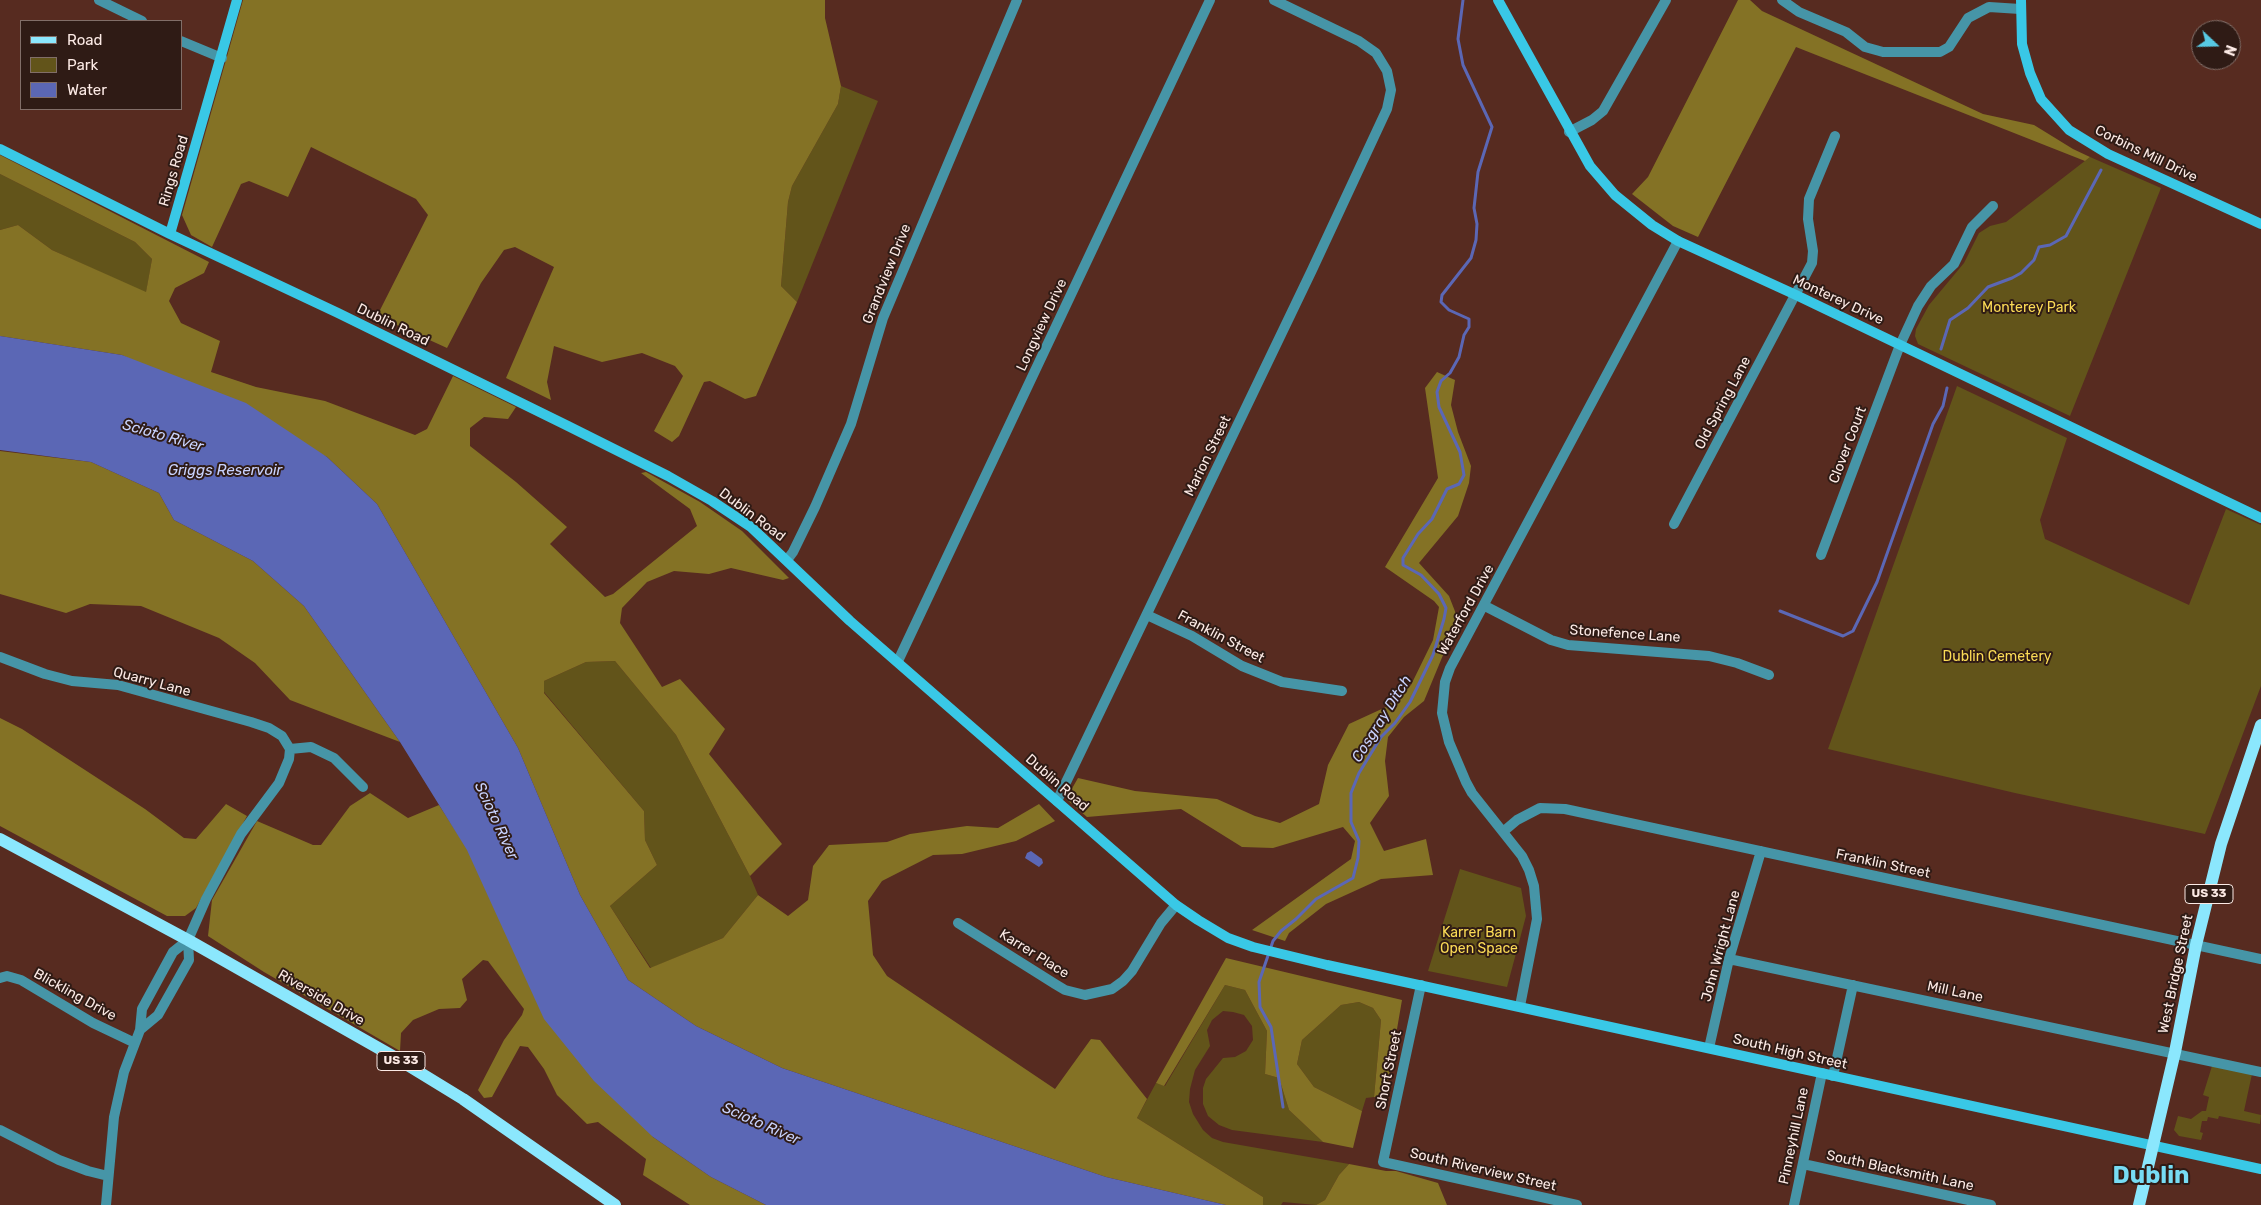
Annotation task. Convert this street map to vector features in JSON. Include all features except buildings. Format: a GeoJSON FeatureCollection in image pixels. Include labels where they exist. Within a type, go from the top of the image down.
{"type":"FeatureCollection","features":[{"type":"Feature","properties":{"kind":"main road","name":"Rings Road"},"geometry":{"type":"LineString","coordinates":[[170,234],[222,58],[237,0]]}},
{"type":"Feature","properties":{"kind":"main road","name":"Monterey Drive"},"geometry":{"type":"LineString","coordinates":[[1501,1],[1569,132],[1590,166],[1615,195],[1652,225],[1678,241],[1796,295],[2261,518]]}},
{"type":"Feature","properties":{"kind":"main road","name":"Corbins Mill Drive"},"geometry":{"type":"LineString","coordinates":[[2021,4],[2022,44],[2030,73],[2041,99],[2069,130],[2101,150],[2261,224]]}},
{"type":"Feature","properties":{"kind":"main road","name":"Dublin Road"},"geometry":{"type":"LineString","coordinates":[[0,149],[170,234],[338,313],[668,476],[712,501],[751,528],[850,621],[1176,905],[1218,933],[1254,947],[1279,954],[1421,984]]}},
{"type":"Feature","properties":{"kind":"main road","name":"West Bridge Street"},"geometry":{"type":"LineString","coordinates":[[2154,1145],[2196,945],[2227,823],[2261,725]]}},
{"type":"Feature","properties":{"kind":"main road","name":"Riverside Drive"},"geometry":{"type":"LineString","coordinates":[[0,839],[188,940],[396,1058],[455,1094],[615,1205]]}},
{"type":"Feature","properties":{"kind":"main road","name":"South High Street"},"geometry":{"type":"LineString","coordinates":[[1421,984],[2261,1169]]}},
{"type":"Feature","properties":{"kind":"main road","name":"US 33"},"geometry":{"type":"LineString","coordinates":[[2139,1205],[2154,1145]]}},
{"type":"Feature","properties":{"kind":"street"},"geometry":{"type":"LineString","coordinates":[[99,0],[140,20]]}},
{"type":"Feature","properties":{"kind":"street","name":"Grandview Drive"},"geometry":{"type":"LineString","coordinates":[[787,560],[815,506],[851,424],[883,318],[1017,0]]}},
{"type":"Feature","properties":{"kind":"street","name":"Longview Drive"},"geometry":{"type":"LineString","coordinates":[[898,661],[1210,0]]}},
{"type":"Feature","properties":{"kind":"street","name":"Marion Street"},"geometry":{"type":"LineString","coordinates":[[1057,801],[1147,616],[1381,122],[1390,90],[1388,71],[1376,53],[1359,41],[1274,0]]}},
{"type":"Feature","properties":{"kind":"street"},"geometry":{"type":"LineString","coordinates":[[1569,132],[1592,120],[1603,111],[1666,0]]}},
{"type":"Feature","properties":{"kind":"street"},"geometry":{"type":"LineString","coordinates":[[1782,0],[1799,12],[1846,32],[1865,47],[1883,52],[1940,52],[1948,47],[1968,18],[1989,8],[2021,4]]}},
{"type":"Feature","properties":{"kind":"street"},"geometry":{"type":"LineString","coordinates":[[182,40],[222,58]]}},
{"type":"Feature","properties":{"kind":"street","name":"Old Spring Lane"},"geometry":{"type":"LineString","coordinates":[[1674,524],[1796,295],[1813,257],[1808,219],[1809,199],[1835,136]]}},
{"type":"Feature","properties":{"kind":"street","name":"Clover Court"},"geometry":{"type":"LineString","coordinates":[[1821,555],[1900,345],[1924,295],[1954,264],[1972,228],[1993,206]]}},
{"type":"Feature","properties":{"kind":"street","name":"Waterford Drive"},"geometry":{"type":"LineString","coordinates":[[1520,1006],[1535,931],[1536,904],[1529,870],[1522,856],[1504,831],[1478,801],[1466,782],[1449,742],[1442,713],[1445,682],[1450,668],[1485,606],[1678,241]]}},
{"type":"Feature","properties":{"kind":"street","name":"Stonefence Lane"},"geometry":{"type":"LineString","coordinates":[[1485,606],[1551,640],[1568,645],[1709,656],[1737,663],[1769,676]]}},
{"type":"Feature","properties":{"kind":"street","name":"Franklin Street"},"geometry":{"type":"LineString","coordinates":[[1147,616],[1192,636],[1242,666],[1282,682],[1342,691]]}},
{"type":"Feature","properties":{"kind":"street","name":"Quarry Lane"},"geometry":{"type":"LineString","coordinates":[[0,657],[44,674],[72,681],[118,685],[251,722],[269,728],[282,736],[290,749]]}},
{"type":"Feature","properties":{"kind":"street"},"geometry":{"type":"LineString","coordinates":[[140,1030],[158,1015],[188,960],[188,940],[206,899],[241,834],[279,783],[289,759],[290,749],[311,747],[334,758],[363,787]]}},
{"type":"Feature","properties":{"kind":"street","name":"Franklin Street"},"geometry":{"type":"LineString","coordinates":[[1504,831],[1517,820],[1540,808],[1565,809],[2261,959]]}},
{"type":"Feature","properties":{"kind":"street","name":"John Wright Lane"},"geometry":{"type":"LineString","coordinates":[[1709,1048],[1729,959],[1761,851]]}},
{"type":"Feature","properties":{"kind":"street","name":"Karrer Place"},"geometry":{"type":"LineString","coordinates":[[958,923],[1065,990],[1085,995],[1112,989],[1122,981],[1132,971],[1161,923],[1176,905]]}},
{"type":"Feature","properties":{"kind":"street"},"geometry":{"type":"LineString","coordinates":[[106,1205],[114,1117],[124,1072],[140,1030],[142,1009],[173,952],[188,940]]}},
{"type":"Feature","properties":{"kind":"street","name":"Mill Lane"},"geometry":{"type":"LineString","coordinates":[[1729,959],[2261,1072]]}},
{"type":"Feature","properties":{"kind":"street","name":"Blickling Drive"},"geometry":{"type":"LineString","coordinates":[[0,978],[7,976],[21,980],[93,1023],[135,1043]]}},
{"type":"Feature","properties":{"kind":"street","name":"Short Street"},"geometry":{"type":"LineString","coordinates":[[1383,1162],[1421,984]]}},
{"type":"Feature","properties":{"kind":"street"},"geometry":{"type":"LineString","coordinates":[[1833,1076],[1853,985]]}},
{"type":"Feature","properties":{"kind":"street","name":"Pinneyhill Lane"},"geometry":{"type":"LineString","coordinates":[[1794,1205],[1822,1073]]}},
{"type":"Feature","properties":{"kind":"street"},"geometry":{"type":"LineString","coordinates":[[0,1130],[59,1160],[108,1176]]}},
{"type":"Feature","properties":{"kind":"street","name":"South Riverview Street"},"geometry":{"type":"LineString","coordinates":[[1383,1162],[1577,1205]]}},
{"type":"Feature","properties":{"kind":"street","name":"South Blacksmith Lane"},"geometry":{"type":"LineString","coordinates":[[1803,1164],[1991,1205]]}},
{"type":"Feature","properties":{"kind":"green space"},"geometry":{"type":"Polygon","coordinates":[[[841,86],[878,101],[797,302],[781,286],[788,202],[792,186],[838,104],[841,86]]]}},
{"type":"Feature","properties":{"kind":"green space","name":"Monterey Park"},"geometry":{"type":"Polygon","coordinates":[[[2090,157],[2161,188],[2070,416],[1918,344],[1915,336],[1916,329],[1929,305],[1964,263],[1979,233],[1990,226],[2006,222],[2090,157]]]}},
{"type":"Feature","properties":{"kind":"green space"},"geometry":{"type":"Polygon","coordinates":[[[0,174],[135,242],[152,259],[146,293],[52,250],[18,225],[0,230],[0,174]]]}},
{"type":"Feature","properties":{"kind":"green space","name":"Dublin Cemetery"},"geometry":{"type":"Polygon","coordinates":[[[1957,386],[2067,438],[2040,520],[2045,539],[2189,605],[2226,509],[2261,525],[2261,686],[2205,834],[2015,793],[1828,749],[1957,386]]]}},
{"type":"Feature","properties":{"kind":"green space"},"geometry":{"type":"Polygon","coordinates":[[[615,661],[676,735],[750,876],[758,895],[723,938],[651,968],[610,906],[657,865],[645,840],[644,811],[544,692],[544,681],[586,662],[615,661]]]}},
{"type":"Feature","properties":{"kind":"green space","name":"Karrer Barn Open Space"},"geometry":{"type":"Polygon","coordinates":[[[1460,869],[1521,888],[1526,916],[1507,987],[1428,971],[1460,869]]]}},
{"type":"Feature","properties":{"kind":"green space"},"geometry":{"type":"Polygon","coordinates":[[[1225,985],[1245,990],[1267,1031],[1265,1074],[1279,1078],[1289,1110],[1323,1142],[1232,1130],[1219,1125],[1208,1116],[1203,1104],[1203,1088],[1206,1079],[1223,1058],[1235,1057],[1246,1051],[1253,1040],[1252,1026],[1244,1015],[1233,1012],[1223,1011],[1212,1020],[1207,1030],[1210,1046],[1195,1070],[1190,1089],[1189,1102],[1193,1114],[1203,1130],[1212,1138],[1223,1142],[1349,1164],[1339,1175],[1325,1200],[1316,1205],[1283,1202],[1281,1205],[1263,1205],[1263,1197],[1137,1118],[1156,1083],[1165,1086],[1225,985]]]}},
{"type":"Feature","properties":{"kind":"green space"},"geometry":{"type":"Polygon","coordinates":[[[1359,1002],[1373,1008],[1381,1020],[1374,1097],[1366,1098],[1362,1111],[1314,1087],[1297,1064],[1302,1040],[1341,1005],[1359,1002]]]}},
{"type":"Feature","properties":{"kind":"green space"},"geometry":{"type":"Polygon","coordinates":[[[2212,1066],[2252,1074],[2244,1111],[2261,1115],[2260,1124],[2219,1116],[2218,1119],[2208,1117],[2207,1121],[2202,1121],[2200,1132],[2203,1133],[2201,1140],[2179,1136],[2174,1130],[2178,1116],[2191,1119],[2202,1111],[2206,1111],[2209,1097],[2203,1095],[2212,1066]]]}},
{"type":"Feature","properties":{"kind":"shaded area"},"geometry":{"type":"Polygon","coordinates":[[[243,0],[825,0],[825,18],[841,86],[838,104],[792,186],[788,202],[781,286],[797,302],[756,396],[745,399],[710,381],[704,382],[679,436],[672,442],[654,431],[683,376],[675,366],[642,353],[602,362],[554,346],[547,382],[551,400],[506,378],[554,267],[515,247],[504,250],[481,283],[447,348],[377,316],[428,215],[416,199],[311,147],[288,197],[249,181],[241,184],[212,247],[191,235],[182,215],[243,0]]]}},
{"type":"Feature","properties":{"kind":"shaded area"},"geometry":{"type":"Polygon","coordinates":[[[1738,0],[1750,0],[1762,11],[1983,114],[2034,125],[2090,157],[2085,161],[1796,47],[1698,237],[1673,226],[1632,194],[1648,177],[1738,0]]]}},
{"type":"Feature","properties":{"kind":"shaded area"},"geometry":{"type":"Polygon","coordinates":[[[0,155],[209,262],[204,273],[175,288],[169,301],[181,323],[220,341],[211,372],[256,387],[325,401],[415,435],[427,429],[453,376],[516,407],[508,419],[484,417],[470,428],[470,446],[516,482],[567,527],[550,544],[605,597],[613,594],[697,526],[690,509],[641,473],[646,472],[700,502],[742,531],[789,578],[783,580],[731,568],[709,574],[674,571],[647,582],[622,608],[620,623],[662,687],[680,679],[725,729],[709,754],[782,844],[750,876],[676,735],[615,661],[586,662],[544,681],[544,693],[644,811],[645,840],[657,865],[610,906],[650,968],[723,938],[758,895],[788,916],[808,900],[813,866],[829,845],[887,842],[910,834],[967,826],[998,828],[1039,804],[1055,821],[1016,841],[962,854],[933,855],[882,881],[868,901],[873,955],[887,976],[1055,1089],[1091,1039],[1100,1040],[1147,1099],[1137,1118],[1263,1197],[1263,1205],[1226,1205],[1106,1177],[782,1068],[696,1026],[628,980],[580,895],[518,748],[377,504],[327,457],[122,355],[0,336],[0,230],[18,225],[52,250],[146,292],[152,259],[135,242],[0,174],[0,155]]]}},
{"type":"Feature","properties":{"kind":"shaded area"},"geometry":{"type":"Polygon","coordinates":[[[1437,372],[1455,380],[1451,405],[1458,432],[1471,466],[1469,483],[1458,516],[1419,563],[1449,596],[1458,619],[1424,701],[1404,717],[1388,737],[1385,761],[1389,796],[1370,823],[1384,851],[1426,839],[1433,875],[1381,879],[1326,904],[1289,933],[1285,941],[1252,930],[1351,859],[1355,841],[1343,827],[1273,848],[1242,847],[1181,809],[1087,817],[1066,799],[1078,778],[1135,791],[1217,799],[1255,816],[1280,823],[1319,804],[1328,765],[1349,724],[1386,707],[1411,685],[1433,640],[1439,607],[1434,601],[1385,567],[1438,478],[1425,388],[1437,372]]]}},
{"type":"Feature","properties":{"kind":"shaded area"},"geometry":{"type":"Polygon","coordinates":[[[0,451],[91,462],[159,493],[174,520],[253,561],[304,606],[400,742],[290,700],[255,663],[219,638],[141,606],[90,604],[66,613],[0,594],[0,451]]]}},
{"type":"Feature","properties":{"kind":"shaded area"},"geometry":{"type":"Polygon","coordinates":[[[0,718],[22,729],[145,809],[184,838],[196,839],[226,804],[247,816],[196,908],[185,916],[167,916],[0,826],[0,718]]]}},
{"type":"Feature","properties":{"kind":"shaded area"},"geometry":{"type":"Polygon","coordinates":[[[370,793],[408,818],[439,805],[653,1137],[711,1177],[766,1205],[690,1205],[643,1175],[646,1159],[598,1122],[587,1124],[557,1095],[544,1069],[528,1047],[520,1046],[492,1097],[484,1098],[478,1090],[504,1040],[522,1015],[524,1009],[488,961],[483,960],[462,979],[467,1000],[460,1008],[439,1009],[413,1020],[401,1033],[400,1051],[264,972],[208,936],[212,900],[257,821],[313,845],[321,845],[350,806],[370,793]]]}},
{"type":"Feature","properties":{"kind":"shaded area"},"geometry":{"type":"Polygon","coordinates":[[[1226,958],[1402,1000],[1385,1099],[1374,1097],[1381,1020],[1373,1008],[1359,1002],[1341,1005],[1302,1040],[1297,1064],[1314,1087],[1362,1111],[1353,1148],[1323,1142],[1289,1110],[1279,1078],[1265,1074],[1267,1031],[1245,990],[1225,985],[1164,1086],[1156,1083],[1226,958]]]}},
{"type":"Feature","properties":{"kind":"shaded area"},"geometry":{"type":"Polygon","coordinates":[[[1349,1164],[1396,1171],[1438,1183],[1447,1205],[1316,1205],[1325,1200],[1339,1175],[1349,1164]]]}},
{"type":"Feature","properties":{"kind":"water","name":"Griggs Reservoir"},"geometry":{"type":"Polygon","coordinates":[[[0,336],[122,355],[246,403],[327,457],[377,504],[518,748],[580,895],[628,980],[696,1026],[782,1068],[1106,1177],[1226,1205],[766,1205],[711,1177],[653,1137],[594,1081],[544,1019],[467,850],[400,742],[304,606],[253,561],[174,520],[159,493],[91,462],[0,450],[0,336]]]}},
{"type":"Feature","properties":{"kind":"water"},"geometry":{"type":"Polygon","coordinates":[[[1031,851],[1042,859],[1043,863],[1039,867],[1025,858],[1027,853],[1031,851]]]}},
{"type":"Feature","properties":{"kind":"waterway","name":"Cosgray Ditch"},"geometry":{"type":"LineString","coordinates":[[1283,1107],[1271,1027],[1260,1007],[1259,982],[1273,941],[1281,931],[1316,899],[1353,878],[1358,858],[1359,841],[1351,822],[1351,793],[1359,773],[1381,737],[1395,723],[1410,702],[1433,655],[1446,608],[1439,594],[1421,575],[1403,565],[1403,558],[1418,534],[1432,519],[1447,489],[1459,484],[1464,475],[1460,452],[1439,407],[1437,392],[1441,381],[1450,373],[1459,357],[1464,335],[1469,327],[1469,319],[1449,310],[1441,302],[1442,295],[1471,258],[1476,240],[1477,224],[1474,208],[1478,172],[1492,127],[1463,65],[1458,39],[1463,0]]}},
{"type":"Feature","properties":{"kind":"waterway"},"geometry":{"type":"LineString","coordinates":[[1941,349],[1950,320],[1968,308],[1988,287],[2021,273],[2034,260],[2039,247],[2050,245],[2066,236],[2101,170]]}},
{"type":"Feature","properties":{"kind":"waterway"},"geometry":{"type":"LineString","coordinates":[[1780,611],[1843,636],[1853,631],[1877,582],[1933,424],[1943,406],[1947,388]]}},
{"type":"Feature","properties":{"kind":"district","name":"Dublin"},"geometry":{"type":"Point","coordinates":[2151,1176]}},
{"type":"Feature","properties":{"kind":"water label","name":"Scioto River"},"geometry":{"type":"Point","coordinates":[163,436]}},
{"type":"Feature","properties":{"kind":"water label","name":"Scioto River"},"geometry":{"type":"Point","coordinates":[496,821]}},
{"type":"Feature","properties":{"kind":"water label","name":"Scioto River"},"geometry":{"type":"Point","coordinates":[761,1124]}}]}
